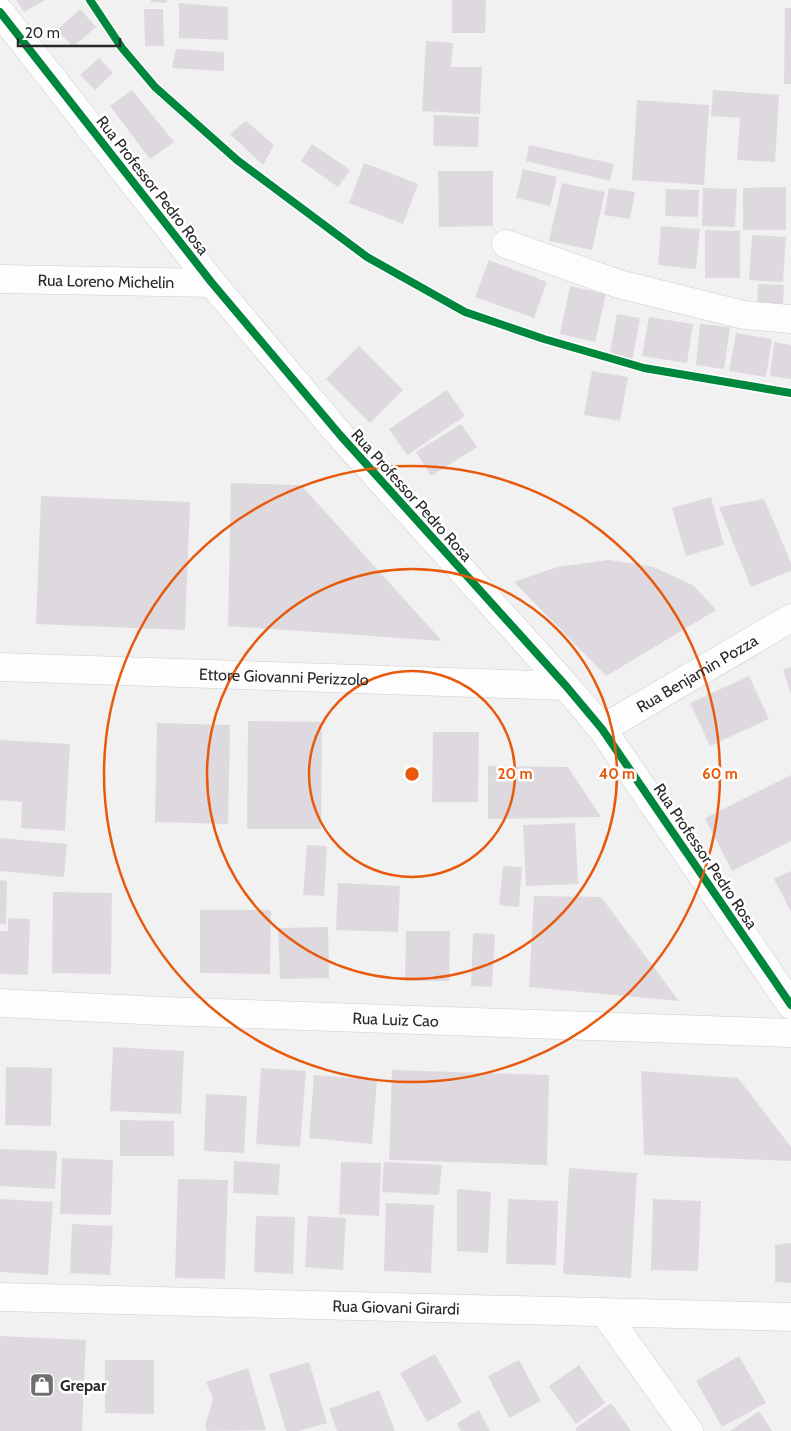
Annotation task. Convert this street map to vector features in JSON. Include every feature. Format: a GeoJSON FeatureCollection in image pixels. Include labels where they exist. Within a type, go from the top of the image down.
{"type":"FeatureCollection","features":[{"type":"Feature","properties":{"kind":"street","name":"Rua Professor Pedro Rosa"},"geometry":{"type":"LineString","coordinates":[[0,12],[212,283],[340,435],[602,728],[791,1005]]}},
{"type":"Feature","properties":{"kind":"street"},"geometry":{"type":"LineString","coordinates":[[506,244],[619,284],[744,315],[791,319]]}},
{"type":"Feature","properties":{"kind":"street","name":"Rua Loreno Michelin"},"geometry":{"type":"LineString","coordinates":[[0,279],[212,283]]}},
{"type":"Feature","properties":{"kind":"street","name":"Rua Benjamin Pozza"},"geometry":{"type":"LineString","coordinates":[[602,728],[791,618]]}},
{"type":"Feature","properties":{"kind":"street","name":"Ettore Giovanni Perizzolo"},"geometry":{"type":"LineString","coordinates":[[0,666],[566,686]]}},
{"type":"Feature","properties":{"kind":"street","name":"Rua Luiz Cao"},"geometry":{"type":"LineString","coordinates":[[0,1002],[161,1011],[791,1033]]}},
{"type":"Feature","properties":{"kind":"street","name":"Rua Giovani Girardi"},"geometry":{"type":"LineString","coordinates":[[0,1297],[791,1317]]}},
{"type":"Feature","properties":{"kind":"street"},"geometry":{"type":"LineString","coordinates":[[604,1312],[689,1431]]}},
{"type":"Feature","properties":{"kind":"building"},"geometry":{"type":"Polygon","coordinates":[[[16,0],[45,0],[24,12],[16,0]]]}},
{"type":"Feature","properties":{"kind":"building"},"geometry":{"type":"Polygon","coordinates":[[[151,0],[167,0],[167,3],[151,2],[151,0]]]}},
{"type":"Feature","properties":{"kind":"building"},"geometry":{"type":"Polygon","coordinates":[[[452,0],[486,0],[485,33],[452,33],[452,0]]]}},
{"type":"Feature","properties":{"kind":"building"},"geometry":{"type":"Polygon","coordinates":[[[179,3],[228,7],[228,40],[179,38],[179,3]]]}},
{"type":"Feature","properties":{"kind":"building"},"geometry":{"type":"Polygon","coordinates":[[[785,8],[791,8],[791,84],[784,84],[785,8]]]}},
{"type":"Feature","properties":{"kind":"building"},"geometry":{"type":"Polygon","coordinates":[[[80,9],[96,27],[73,47],[57,30],[80,9]]]}},
{"type":"Feature","properties":{"kind":"building"},"geometry":{"type":"Polygon","coordinates":[[[144,9],[163,9],[164,46],[145,46],[144,9]]]}},
{"type":"Feature","properties":{"kind":"building"},"geometry":{"type":"Polygon","coordinates":[[[426,41],[453,43],[451,67],[482,67],[480,114],[422,111],[426,41]]]}},
{"type":"Feature","properties":{"kind":"building"},"geometry":{"type":"Polygon","coordinates":[[[176,49],[224,52],[224,71],[172,68],[176,49]]]}},
{"type":"Feature","properties":{"kind":"building"},"geometry":{"type":"Polygon","coordinates":[[[99,58],[113,73],[95,90],[80,75],[99,58]]]}},
{"type":"Feature","properties":{"kind":"building"},"geometry":{"type":"Polygon","coordinates":[[[132,90],[174,142],[150,159],[110,106],[132,90]]]}},
{"type":"Feature","properties":{"kind":"building"},"geometry":{"type":"Polygon","coordinates":[[[713,90],[779,95],[775,162],[737,160],[740,118],[711,116],[713,90]]]}},
{"type":"Feature","properties":{"kind":"building"},"geometry":{"type":"Polygon","coordinates":[[[637,100],[709,105],[704,185],[632,180],[637,100]]]}},
{"type":"Feature","properties":{"kind":"building"},"geometry":{"type":"Polygon","coordinates":[[[434,115],[479,117],[478,147],[433,146],[434,115]]]}},
{"type":"Feature","properties":{"kind":"building"},"geometry":{"type":"Polygon","coordinates":[[[246,121],[274,145],[263,165],[230,134],[246,121]]]}},
{"type":"Feature","properties":{"kind":"building"},"geometry":{"type":"Polygon","coordinates":[[[312,144],[350,170],[338,187],[301,161],[312,144]]]}},
{"type":"Feature","properties":{"kind":"building"},"geometry":{"type":"Polygon","coordinates":[[[529,145],[614,164],[610,181],[526,161],[529,145]]]}},
{"type":"Feature","properties":{"kind":"building"},"geometry":{"type":"Polygon","coordinates":[[[364,163],[418,184],[403,224],[349,203],[364,163]]]}},
{"type":"Feature","properties":{"kind":"building"},"geometry":{"type":"Polygon","coordinates":[[[523,169],[557,177],[550,206],[516,198],[523,169]]]}},
{"type":"Feature","properties":{"kind":"building"},"geometry":{"type":"Polygon","coordinates":[[[438,171],[493,171],[493,226],[439,227],[438,171]]]}},
{"type":"Feature","properties":{"kind":"building"},"geometry":{"type":"Polygon","coordinates":[[[562,183],[605,192],[592,250],[549,241],[562,183]]]}},
{"type":"Feature","properties":{"kind":"building"},"geometry":{"type":"Polygon","coordinates":[[[786,187],[786,230],[743,230],[743,188],[786,187]]]}},
{"type":"Feature","properties":{"kind":"building"},"geometry":{"type":"Polygon","coordinates":[[[609,188],[635,192],[630,219],[604,215],[609,188]]]}},
{"type":"Feature","properties":{"kind":"building"},"geometry":{"type":"Polygon","coordinates":[[[703,188],[737,189],[735,227],[702,226],[703,188]]]}},
{"type":"Feature","properties":{"kind":"building"},"geometry":{"type":"Polygon","coordinates":[[[666,189],[699,190],[698,217],[665,216],[666,189]]]}},
{"type":"Feature","properties":{"kind":"building"},"geometry":{"type":"Polygon","coordinates":[[[661,226],[700,229],[696,269],[658,265],[661,226]]]}},
{"type":"Feature","properties":{"kind":"building"},"geometry":{"type":"Polygon","coordinates":[[[705,230],[740,231],[740,278],[705,278],[705,230]]]}},
{"type":"Feature","properties":{"kind":"building"},"geometry":{"type":"Polygon","coordinates":[[[752,235],[786,237],[783,282],[749,280],[752,235]]]}},
{"type":"Feature","properties":{"kind":"building"},"geometry":{"type":"Polygon","coordinates":[[[489,260],[547,282],[534,318],[475,297],[489,260]]]}},
{"type":"Feature","properties":{"kind":"building"},"geometry":{"type":"Polygon","coordinates":[[[758,284],[784,285],[783,305],[757,303],[758,284]]]}},
{"type":"Feature","properties":{"kind":"building"},"geometry":{"type":"Polygon","coordinates":[[[570,286],[606,294],[595,342],[560,334],[570,286]]]}},
{"type":"Feature","properties":{"kind":"building"},"geometry":{"type":"Polygon","coordinates":[[[617,314],[640,318],[632,362],[609,358],[617,314]]]}},
{"type":"Feature","properties":{"kind":"building"},"geometry":{"type":"Polygon","coordinates":[[[649,317],[693,324],[687,363],[642,356],[649,317]]]}},
{"type":"Feature","properties":{"kind":"building"},"geometry":{"type":"Polygon","coordinates":[[[700,324],[730,327],[724,369],[696,365],[700,324]]]}},
{"type":"Feature","properties":{"kind":"building"},"geometry":{"type":"Polygon","coordinates":[[[736,333],[772,339],[766,377],[729,371],[736,333]]]}},
{"type":"Feature","properties":{"kind":"building"},"geometry":{"type":"Polygon","coordinates":[[[774,342],[791,345],[791,379],[770,376],[774,342]]]}},
{"type":"Feature","properties":{"kind":"building"},"geometry":{"type":"Polygon","coordinates":[[[359,346],[403,390],[370,423],[326,379],[359,346]]]}},
{"type":"Feature","properties":{"kind":"building"},"geometry":{"type":"Polygon","coordinates":[[[592,371],[628,377],[620,421],[584,415],[592,371]]]}},
{"type":"Feature","properties":{"kind":"building"},"geometry":{"type":"Polygon","coordinates":[[[447,390],[465,416],[407,455],[389,429],[447,390]]]}},
{"type":"Feature","properties":{"kind":"building"},"geometry":{"type":"Polygon","coordinates":[[[461,424],[477,447],[431,476],[416,452],[461,424]]]}},
{"type":"Feature","properties":{"kind":"building"},"geometry":{"type":"Polygon","coordinates":[[[231,483],[301,485],[442,641],[228,626],[231,483]]]}},
{"type":"Feature","properties":{"kind":"building"},"geometry":{"type":"Polygon","coordinates":[[[41,496],[190,502],[185,630],[36,624],[41,496]]]}},
{"type":"Feature","properties":{"kind":"building"},"geometry":{"type":"Polygon","coordinates":[[[711,497],[724,545],[686,556],[672,508],[711,497]]]}},
{"type":"Feature","properties":{"kind":"building"},"geometry":{"type":"Polygon","coordinates":[[[764,499],[791,563],[791,571],[751,587],[719,507],[764,499]]]}},
{"type":"Feature","properties":{"kind":"building"},"geometry":{"type":"Polygon","coordinates":[[[609,560],[654,567],[694,586],[716,610],[606,676],[514,582],[557,567],[609,560]]]}},
{"type":"Feature","properties":{"kind":"building"},"geometry":{"type":"Polygon","coordinates":[[[791,667],[791,694],[783,670],[791,667]]]}},
{"type":"Feature","properties":{"kind":"building"},"geometry":{"type":"Polygon","coordinates":[[[749,676],[769,719],[710,746],[690,703],[749,676]]]}},
{"type":"Feature","properties":{"kind":"building"},"geometry":{"type":"Polygon","coordinates":[[[248,721],[322,722],[321,829],[247,829],[248,721]]]}},
{"type":"Feature","properties":{"kind":"building"},"geometry":{"type":"Polygon","coordinates":[[[157,723],[230,725],[228,824],[155,822],[157,723]]]}},
{"type":"Feature","properties":{"kind":"building"},"geometry":{"type":"Polygon","coordinates":[[[433,732],[479,732],[478,802],[432,802],[433,732]]]}},
{"type":"Feature","properties":{"kind":"building"},"geometry":{"type":"Polygon","coordinates":[[[0,740],[70,744],[65,831],[21,828],[22,802],[0,800],[0,740]]]}},
{"type":"Feature","properties":{"kind":"building"},"geometry":{"type":"Polygon","coordinates":[[[488,766],[568,767],[601,817],[488,819],[488,766]]]}},
{"type":"Feature","properties":{"kind":"building"},"geometry":{"type":"Polygon","coordinates":[[[791,775],[791,841],[732,871],[705,818],[791,775]]]}},
{"type":"Feature","properties":{"kind":"building"},"geometry":{"type":"Polygon","coordinates":[[[575,823],[578,884],[526,886],[523,825],[575,823]]]}},
{"type":"Feature","properties":{"kind":"building"},"geometry":{"type":"Polygon","coordinates":[[[0,838],[67,844],[64,877],[0,871],[0,838]]]}},
{"type":"Feature","properties":{"kind":"building"},"geometry":{"type":"Polygon","coordinates":[[[307,845],[327,846],[324,896],[303,895],[307,845]]]}},
{"type":"Feature","properties":{"kind":"building"},"geometry":{"type":"Polygon","coordinates":[[[503,866],[522,867],[519,907],[499,905],[503,866]]]}},
{"type":"Feature","properties":{"kind":"building"},"geometry":{"type":"Polygon","coordinates":[[[791,871],[791,912],[774,879],[791,871]]]}},
{"type":"Feature","properties":{"kind":"building"},"geometry":{"type":"Polygon","coordinates":[[[0,880],[7,881],[6,924],[0,924],[0,880]]]}},
{"type":"Feature","properties":{"kind":"building"},"geometry":{"type":"Polygon","coordinates":[[[338,883],[400,886],[398,932],[336,930],[338,883]]]}},
{"type":"Feature","properties":{"kind":"building"},"geometry":{"type":"Polygon","coordinates":[[[53,892],[112,893],[111,974],[52,973],[53,892]]]}},
{"type":"Feature","properties":{"kind":"building"},"geometry":{"type":"Polygon","coordinates":[[[534,896],[601,897],[679,1001],[529,987],[534,896]]]}},
{"type":"Feature","properties":{"kind":"building"},"geometry":{"type":"Polygon","coordinates":[[[200,910],[271,910],[270,974],[200,973],[200,910]]]}},
{"type":"Feature","properties":{"kind":"building"},"geometry":{"type":"Polygon","coordinates":[[[8,918],[30,919],[28,975],[0,974],[0,931],[8,931],[8,918]]]}},
{"type":"Feature","properties":{"kind":"building"},"geometry":{"type":"Polygon","coordinates":[[[328,927],[329,978],[280,979],[278,928],[328,927]]]}},
{"type":"Feature","properties":{"kind":"building"},"geometry":{"type":"Polygon","coordinates":[[[406,931],[450,931],[449,981],[405,981],[406,931]]]}},
{"type":"Feature","properties":{"kind":"building"},"geometry":{"type":"Polygon","coordinates":[[[473,933],[495,934],[492,987],[471,986],[473,933]]]}},
{"type":"Feature","properties":{"kind":"building"},"geometry":{"type":"Polygon","coordinates":[[[113,1047],[184,1051],[181,1114],[110,1111],[113,1047]]]}},
{"type":"Feature","properties":{"kind":"building"},"geometry":{"type":"Polygon","coordinates":[[[6,1067],[52,1068],[51,1126],[5,1125],[6,1067]]]}},
{"type":"Feature","properties":{"kind":"building"},"geometry":{"type":"Polygon","coordinates":[[[261,1068],[306,1071],[300,1147],[256,1144],[261,1068]]]}},
{"type":"Feature","properties":{"kind":"building"},"geometry":{"type":"Polygon","coordinates":[[[392,1070],[549,1075],[547,1165],[389,1160],[392,1070]]]}},
{"type":"Feature","properties":{"kind":"building"},"geometry":{"type":"Polygon","coordinates":[[[641,1071],[738,1078],[791,1147],[791,1161],[644,1155],[641,1071]]]}},
{"type":"Feature","properties":{"kind":"building"},"geometry":{"type":"Polygon","coordinates":[[[314,1075],[377,1080],[372,1144],[309,1138],[314,1075]]]}},
{"type":"Feature","properties":{"kind":"building"},"geometry":{"type":"Polygon","coordinates":[[[206,1094],[247,1096],[244,1153],[204,1151],[206,1094]]]}},
{"type":"Feature","properties":{"kind":"building"},"geometry":{"type":"Polygon","coordinates":[[[120,1120],[174,1121],[174,1156],[120,1156],[120,1120]]]}},
{"type":"Feature","properties":{"kind":"building"},"geometry":{"type":"Polygon","coordinates":[[[0,1149],[57,1151],[55,1189],[0,1186],[0,1149]]]}},
{"type":"Feature","properties":{"kind":"building"},"geometry":{"type":"Polygon","coordinates":[[[62,1158],[113,1160],[111,1215],[60,1214],[62,1158]]]}},
{"type":"Feature","properties":{"kind":"building"},"geometry":{"type":"Polygon","coordinates":[[[234,1161],[280,1164],[278,1195],[233,1193],[234,1161]]]}},
{"type":"Feature","properties":{"kind":"building"},"geometry":{"type":"Polygon","coordinates":[[[341,1162],[381,1163],[379,1216],[339,1214],[341,1162]]]}},
{"type":"Feature","properties":{"kind":"building"},"geometry":{"type":"Polygon","coordinates":[[[384,1162],[442,1165],[439,1195],[382,1192],[384,1162]]]}},
{"type":"Feature","properties":{"kind":"building"},"geometry":{"type":"Polygon","coordinates":[[[569,1168],[637,1173],[631,1278],[563,1274],[569,1168]]]}},
{"type":"Feature","properties":{"kind":"building"},"geometry":{"type":"Polygon","coordinates":[[[178,1179],[228,1180],[225,1279],[175,1278],[178,1179]]]}},
{"type":"Feature","properties":{"kind":"building"},"geometry":{"type":"Polygon","coordinates":[[[457,1189],[491,1192],[488,1253],[457,1251],[457,1189]]]}},
{"type":"Feature","properties":{"kind":"building"},"geometry":{"type":"Polygon","coordinates":[[[0,1199],[53,1202],[48,1275],[0,1272],[0,1199]]]}},
{"type":"Feature","properties":{"kind":"building"},"geometry":{"type":"Polygon","coordinates":[[[508,1199],[558,1201],[556,1265],[506,1264],[508,1199]]]}},
{"type":"Feature","properties":{"kind":"building"},"geometry":{"type":"Polygon","coordinates":[[[653,1199],[701,1201],[698,1271],[651,1270],[653,1199]]]}},
{"type":"Feature","properties":{"kind":"building"},"geometry":{"type":"Polygon","coordinates":[[[386,1203],[434,1205],[431,1273],[384,1271],[386,1203]]]}},
{"type":"Feature","properties":{"kind":"building"},"geometry":{"type":"Polygon","coordinates":[[[256,1216],[295,1217],[293,1274],[254,1272],[256,1216]]]}},
{"type":"Feature","properties":{"kind":"building"},"geometry":{"type":"Polygon","coordinates":[[[308,1216],[346,1218],[343,1270],[305,1267],[308,1216]]]}},
{"type":"Feature","properties":{"kind":"building"},"geometry":{"type":"Polygon","coordinates":[[[72,1224],[113,1226],[110,1275],[70,1273],[72,1224]]]}},
{"type":"Feature","properties":{"kind":"building"},"geometry":{"type":"Polygon","coordinates":[[[791,1243],[791,1283],[775,1282],[775,1245],[791,1243]]]}},
{"type":"Feature","properties":{"kind":"building","name":"Grepar"},"geometry":{"type":"Polygon","coordinates":[[[0,1336],[86,1340],[82,1431],[0,1431],[0,1336]]]}},
{"type":"Feature","properties":{"kind":"building"},"geometry":{"type":"Polygon","coordinates":[[[435,1354],[462,1402],[427,1422],[400,1373],[435,1354]]]}},
{"type":"Feature","properties":{"kind":"building"},"geometry":{"type":"Polygon","coordinates":[[[739,1356],[766,1403],[722,1427],[696,1381],[739,1356]]]}},
{"type":"Feature","properties":{"kind":"building"},"geometry":{"type":"Polygon","coordinates":[[[105,1360],[154,1360],[154,1414],[105,1413],[105,1360]]]}},
{"type":"Feature","properties":{"kind":"building"},"geometry":{"type":"Polygon","coordinates":[[[519,1360],[541,1401],[509,1418],[488,1376],[519,1360]]]}},
{"type":"Feature","properties":{"kind":"building"},"geometry":{"type":"Polygon","coordinates":[[[309,1362],[327,1423],[299,1431],[286,1431],[269,1374],[309,1362]]]}},
{"type":"Feature","properties":{"kind":"building"},"geometry":{"type":"Polygon","coordinates":[[[579,1365],[605,1403],[576,1424],[549,1386],[579,1365]]]}},
{"type":"Feature","properties":{"kind":"building"},"geometry":{"type":"Polygon","coordinates":[[[248,1368],[266,1430],[207,1431],[205,1426],[213,1399],[206,1382],[248,1368]]]}},
{"type":"Feature","properties":{"kind":"building"},"geometry":{"type":"Polygon","coordinates":[[[379,1390],[395,1431],[337,1431],[329,1409],[379,1390]]]}},
{"type":"Feature","properties":{"kind":"building"},"geometry":{"type":"Polygon","coordinates":[[[611,1403],[631,1431],[577,1431],[575,1429],[611,1403]]]}},
{"type":"Feature","properties":{"kind":"building"},"geometry":{"type":"Polygon","coordinates":[[[479,1410],[490,1431],[461,1431],[457,1423],[479,1410]]]}},
{"type":"Feature","properties":{"kind":"building"},"geometry":{"type":"Polygon","coordinates":[[[759,1411],[772,1431],[730,1431],[759,1411]]]}},
{"type":"Feature","properties":{"kind":"cycle path"},"geometry":{"type":"LineString","coordinates":[[90,0],[122,48],[155,87],[237,160],[367,257],[465,312],[544,339],[644,368],[791,393]]}},
{"type":"Feature","properties":{"kind":"cycle path"},"geometry":{"type":"LineString","coordinates":[[0,12],[212,283],[340,435],[566,686],[602,729],[791,1005]]}},
{"type":"Feature","properties":{"kind":"place","name":"Grepar"},"geometry":{"type":"Point","coordinates":[42,1385]}}]}
